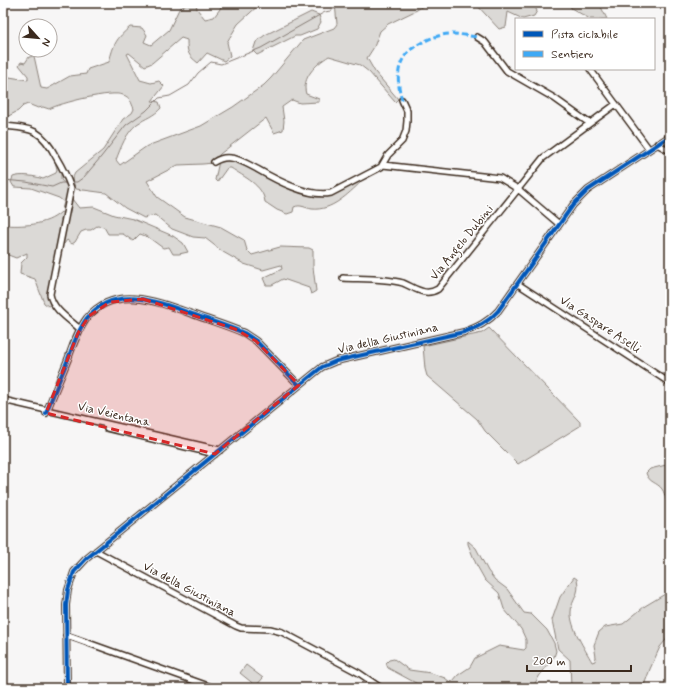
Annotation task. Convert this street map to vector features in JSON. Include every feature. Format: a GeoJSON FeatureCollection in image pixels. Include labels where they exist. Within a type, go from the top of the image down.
{"type":"FeatureCollection","features":[{"type":"Feature","properties":{"kind":"street"},"geometry":{"type":"LineString","coordinates":[[477,37],[485,42],[507,71],[554,98],[589,123]]}},
{"type":"Feature","properties":{"kind":"street"},"geometry":{"type":"LineString","coordinates":[[591,70],[649,149]]}},
{"type":"Feature","properties":{"kind":"street"},"geometry":{"type":"LineString","coordinates":[[214,162],[220,158],[226,157],[237,159],[288,185],[310,192],[326,194],[340,190],[380,168],[388,155],[400,144],[405,135],[407,116],[406,108],[402,100]]}},
{"type":"Feature","properties":{"kind":"street","name":"Via Angelo Dubini"},"geometry":{"type":"LineString","coordinates":[[343,278],[398,282],[423,292],[436,290],[443,284],[543,158],[616,104]]}},
{"type":"Feature","properties":{"kind":"street"},"geometry":{"type":"LineString","coordinates":[[3,126],[25,128],[42,136],[47,140],[52,148],[66,176],[70,188],[50,294],[53,303],[80,329]]}},
{"type":"Feature","properties":{"kind":"street","name":"Via della Giustiniana"},"geometry":{"type":"LineString","coordinates":[[67,688],[66,605],[70,580],[78,568],[96,551],[318,370],[332,362],[464,332],[480,326],[493,316],[518,284],[573,204],[583,194],[670,136]]}},
{"type":"Feature","properties":{"kind":"street"},"geometry":{"type":"LineString","coordinates":[[657,144],[670,151]]}},
{"type":"Feature","properties":{"kind":"street"},"geometry":{"type":"LineString","coordinates":[[383,165],[503,179],[518,189],[559,224]]}},
{"type":"Feature","properties":{"kind":"street","name":"Via Gaspare Aselli"},"geometry":{"type":"LineString","coordinates":[[518,284],[670,383]]}},
{"type":"Feature","properties":{"kind":"street"},"geometry":{"type":"LineString","coordinates":[[47,412],[80,329],[93,312],[110,302],[123,299],[133,298],[155,302],[235,329],[247,335],[261,346],[299,385]]}},
{"type":"Feature","properties":{"kind":"street","name":"Via Veientana"},"geometry":{"type":"LineString","coordinates":[[3,400],[215,454]]}},
{"type":"Feature","properties":{"kind":"street","name":"Via Veientana"},"geometry":{"type":"LineString","coordinates":[[3,403],[220,450]]}},
{"type":"Feature","properties":{"kind":"street","name":"Via della Giustiniana"},"geometry":{"type":"LineString","coordinates":[[96,551],[236,626],[241,628],[270,628],[282,632],[359,674],[381,688]]}},
{"type":"Feature","properties":{"kind":"street"},"geometry":{"type":"LineString","coordinates":[[66,635],[214,688]]}},
{"type":"Feature","properties":{"kind":"highlighted area"},"geometry":{"type":"Polygon","coordinates":[[[143,299],[235,329],[256,341],[299,385],[215,454],[46,413],[78,333],[89,316],[110,302],[143,299]]]}},
{"type":"Feature","properties":{"kind":"shaded area"},"geometry":{"type":"Polygon","coordinates":[[[189,3],[196,3],[197,9],[205,19],[214,17],[220,9],[222,3],[261,3],[238,24],[227,42],[230,56],[224,61],[207,53],[198,63],[189,53],[187,48],[187,40],[181,38],[152,63],[145,66],[129,53],[127,54],[140,80],[151,83],[159,81],[164,86],[152,101],[159,102],[161,108],[153,115],[137,124],[124,140],[116,160],[120,165],[147,146],[201,126],[233,107],[264,85],[303,40],[334,28],[337,24],[335,3],[427,3],[417,10],[388,24],[380,31],[374,47],[367,58],[375,72],[398,99],[395,102],[369,72],[360,65],[329,56],[315,67],[306,82],[306,94],[319,99],[319,102],[300,103],[292,100],[282,107],[284,121],[283,130],[274,133],[266,118],[220,154],[213,163],[178,165],[147,181],[157,197],[185,217],[221,227],[244,240],[247,250],[252,255],[280,247],[309,248],[313,250],[313,267],[316,291],[311,294],[309,288],[283,279],[272,285],[266,285],[263,278],[282,269],[281,265],[263,270],[244,264],[223,252],[205,238],[193,237],[172,229],[155,215],[144,218],[125,208],[106,193],[76,189],[72,179],[75,173],[103,150],[123,119],[132,113],[134,109],[127,97],[117,94],[108,94],[74,101],[49,109],[43,107],[38,108],[28,104],[3,119],[3,76],[28,80],[28,76],[19,65],[21,62],[25,63],[28,58],[34,58],[41,88],[47,89],[70,76],[86,74],[88,69],[109,62],[116,42],[130,27],[142,28],[147,35],[144,42],[151,45],[169,30],[179,9],[189,3]]]}},
{"type":"Feature","properties":{"kind":"shaded area"},"geometry":{"type":"Polygon","coordinates":[[[475,3],[533,3],[537,11],[534,16],[521,18],[508,12],[506,27],[499,29],[475,3]]]}},
{"type":"Feature","properties":{"kind":"shaded area"},"geometry":{"type":"Polygon","coordinates":[[[570,3],[599,3],[606,18],[588,18],[571,8],[570,3]]]}},
{"type":"Feature","properties":{"kind":"shaded area"},"geometry":{"type":"Polygon","coordinates":[[[311,12],[319,15],[321,22],[317,29],[300,36],[295,36],[257,55],[253,51],[256,42],[265,35],[311,12]]]}},
{"type":"Feature","properties":{"kind":"shaded area"},"geometry":{"type":"Polygon","coordinates":[[[223,160],[238,162],[280,185],[293,190],[320,195],[331,195],[358,181],[361,182],[339,201],[333,204],[319,209],[296,206],[294,207],[293,212],[287,214],[277,210],[265,202],[261,191],[257,186],[231,168],[227,168],[217,182],[215,180],[219,161],[223,160]]]}},
{"type":"Feature","properties":{"kind":"shaded area"},"geometry":{"type":"Polygon","coordinates":[[[56,161],[61,170],[61,180],[68,186],[69,190],[65,209],[62,209],[64,202],[59,198],[31,188],[14,187],[11,182],[13,177],[16,176],[28,176],[43,179],[56,173],[56,161]]]}},
{"type":"Feature","properties":{"kind":"shaded area"},"geometry":{"type":"Polygon","coordinates":[[[72,199],[79,208],[94,207],[114,215],[133,219],[173,236],[183,243],[188,252],[173,254],[169,247],[163,248],[148,237],[140,234],[133,241],[123,234],[108,234],[104,227],[97,226],[91,230],[81,232],[72,244],[67,240],[64,244],[62,242],[72,199]]]}},
{"type":"Feature","properties":{"kind":"shaded area"},"geometry":{"type":"Polygon","coordinates":[[[61,212],[64,214],[49,294],[51,305],[48,306],[44,303],[35,279],[20,274],[21,263],[27,257],[27,253],[16,258],[3,253],[3,225],[26,225],[41,223],[55,217],[61,212]]]}},
{"type":"Feature","properties":{"kind":"shaded area"},"geometry":{"type":"Polygon","coordinates":[[[489,328],[580,422],[580,426],[518,464],[485,431],[477,419],[427,376],[425,369],[423,346],[482,333],[489,328]]]}},
{"type":"Feature","properties":{"kind":"shaded area"},"geometry":{"type":"Polygon","coordinates":[[[670,464],[670,507],[662,489],[649,479],[646,473],[650,469],[670,464]]]}},
{"type":"Feature","properties":{"kind":"shaded area"},"geometry":{"type":"Polygon","coordinates":[[[468,541],[476,548],[488,571],[495,580],[507,589],[524,613],[531,614],[547,630],[554,643],[556,651],[554,657],[532,688],[425,688],[388,668],[386,663],[389,660],[394,659],[409,670],[431,673],[445,678],[450,682],[470,667],[475,658],[499,646],[524,650],[526,648],[526,640],[521,629],[504,609],[499,593],[485,580],[476,564],[468,541]]]}},
{"type":"Feature","properties":{"kind":"shaded area"},"geometry":{"type":"Polygon","coordinates":[[[574,577],[577,579],[578,589],[571,608],[571,618],[578,638],[592,662],[595,661],[596,657],[594,645],[599,632],[605,627],[623,624],[645,606],[670,591],[670,635],[660,647],[643,688],[571,688],[570,660],[558,649],[552,620],[560,597],[574,577]]]}},
{"type":"Feature","properties":{"kind":"shaded area"},"geometry":{"type":"Polygon","coordinates":[[[246,665],[263,678],[256,686],[240,673],[246,665]]]}},
{"type":"Feature","properties":{"kind":"waterway"},"geometry":{"type":"LineString","coordinates":[[72,182],[77,182],[84,177],[126,125],[146,111],[159,98],[170,96],[189,85],[198,73],[211,62],[221,64],[261,48],[325,12],[345,3]]}},
{"type":"Feature","properties":{"kind":"waterway"},"geometry":{"type":"LineString","coordinates":[[3,180],[26,182],[52,187],[61,183],[67,183]]}},
{"type":"Feature","properties":{"kind":"marked path"},"geometry":{"type":"LineString","coordinates":[[402,100],[398,81],[400,65],[409,51],[425,41],[441,35],[455,34],[477,37]]}},
{"type":"Feature","properties":{"kind":"cycle path"},"geometry":{"type":"LineString","coordinates":[[67,688],[66,605],[68,590],[74,572],[86,559],[322,367],[336,361],[464,332],[487,321],[498,311],[573,205],[588,190],[670,136]]}},
{"type":"Feature","properties":{"kind":"cycle path"},"geometry":{"type":"LineString","coordinates":[[46,413],[76,338],[87,318],[99,307],[111,301],[125,299],[154,301],[244,333],[256,341],[299,385]]}}]}
